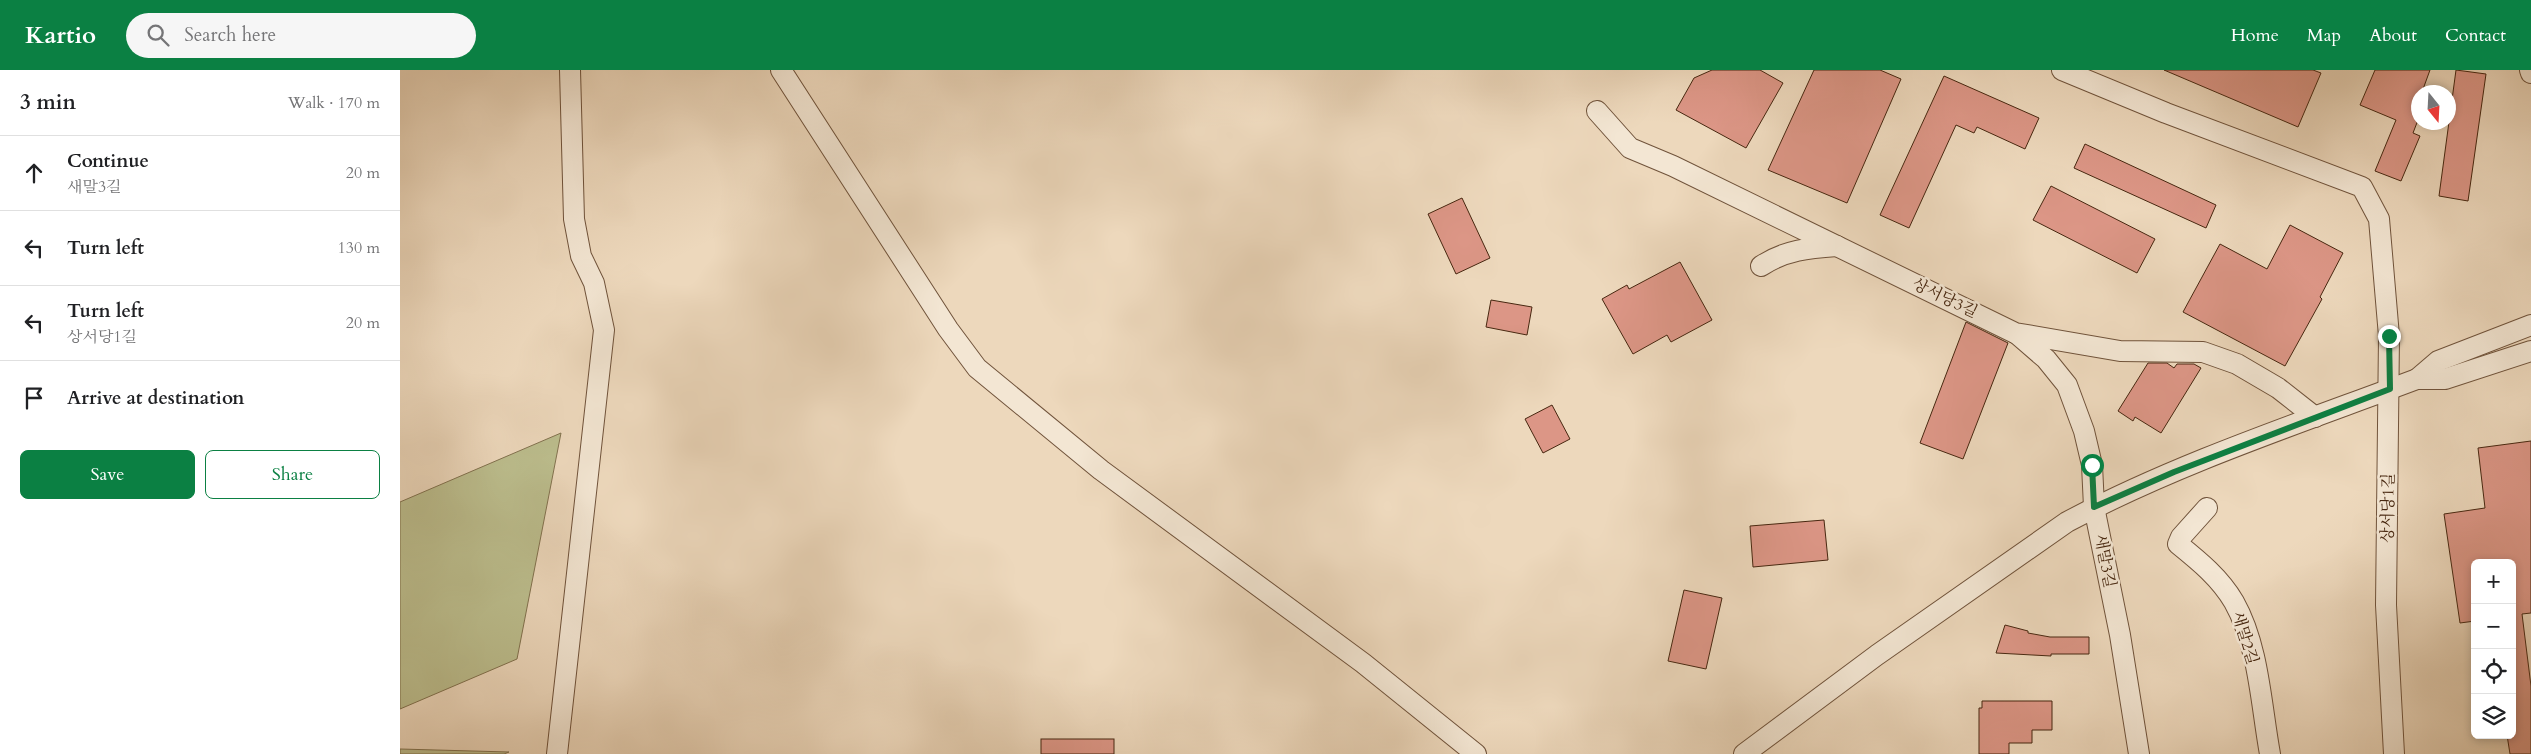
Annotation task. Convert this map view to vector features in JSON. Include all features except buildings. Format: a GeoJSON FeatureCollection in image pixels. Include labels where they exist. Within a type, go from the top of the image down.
{"type":"FeatureCollection","features":[{"type":"Feature","properties":{"kind":"street"},"geometry":{"type":"LineString","coordinates":[[557,754],[604,330],[594,283],[581,256],[574,218],[570,70]]}},
{"type":"Feature","properties":{"kind":"street"},"geometry":{"type":"LineString","coordinates":[[781,70],[948,329],[977,368],[1101,470],[1363,662],[1476,754]]}},
{"type":"Feature","properties":{"kind":"street","name":"상서당1길"},"geometry":{"type":"LineString","coordinates":[[2062,70],[2166,113],[2362,187],[2379,219],[2389,336],[2390,389],[2386,605],[2394,754]]}},
{"type":"Feature","properties":{"kind":"street","name":"상서당3길"},"geometry":{"type":"LineString","coordinates":[[1597,112],[1630,148],[1674,166],[2015,333],[2120,351],[2203,352],[2237,364],[2253,373],[2278,388],[2315,416]]}},
{"type":"Feature","properties":{"kind":"street"},"geometry":{"type":"LineString","coordinates":[[1761,266],[1774,257],[1798,249],[1837,246]]}},
{"type":"Feature","properties":{"kind":"street"},"geometry":{"type":"LineString","coordinates":[[2418,379],[2438,361],[2531,324]]}},
{"type":"Feature","properties":{"kind":"street","name":"새말3길"},"geometry":{"type":"LineString","coordinates":[[2015,333],[2046,359],[2067,385],[2078,409],[2090,456],[2094,507],[2120,635],[2138,754]]}},
{"type":"Feature","properties":{"kind":"street"},"geometry":{"type":"LineString","coordinates":[[1744,754],[1893,644],[2067,522],[2094,507],[2174,472],[2315,416],[2390,389],[2418,379],[2446,379],[2531,350]]}},
{"type":"Feature","properties":{"kind":"street","name":"새말2길"},"geometry":{"type":"LineString","coordinates":[[2207,508],[2181,537],[2178,544],[2216,577],[2234,602],[2247,634],[2254,663],[2270,754]]}},
{"type":"Feature","properties":{"kind":"green space"},"geometry":{"type":"Polygon","coordinates":[[[561,433],[517,659],[400,709],[400,502],[561,433]]]}},
{"type":"Feature","properties":{"kind":"green space"},"geometry":{"type":"Polygon","coordinates":[[[400,749],[509,752],[504,754],[400,754],[400,749]]]}},
{"type":"Feature","properties":{"kind":"route"},"geometry":{"type":"LineString","coordinates":[[2092,465],[2094,507],[2174,472],[2315,416],[2390,389],[2389,336]]}}]}
